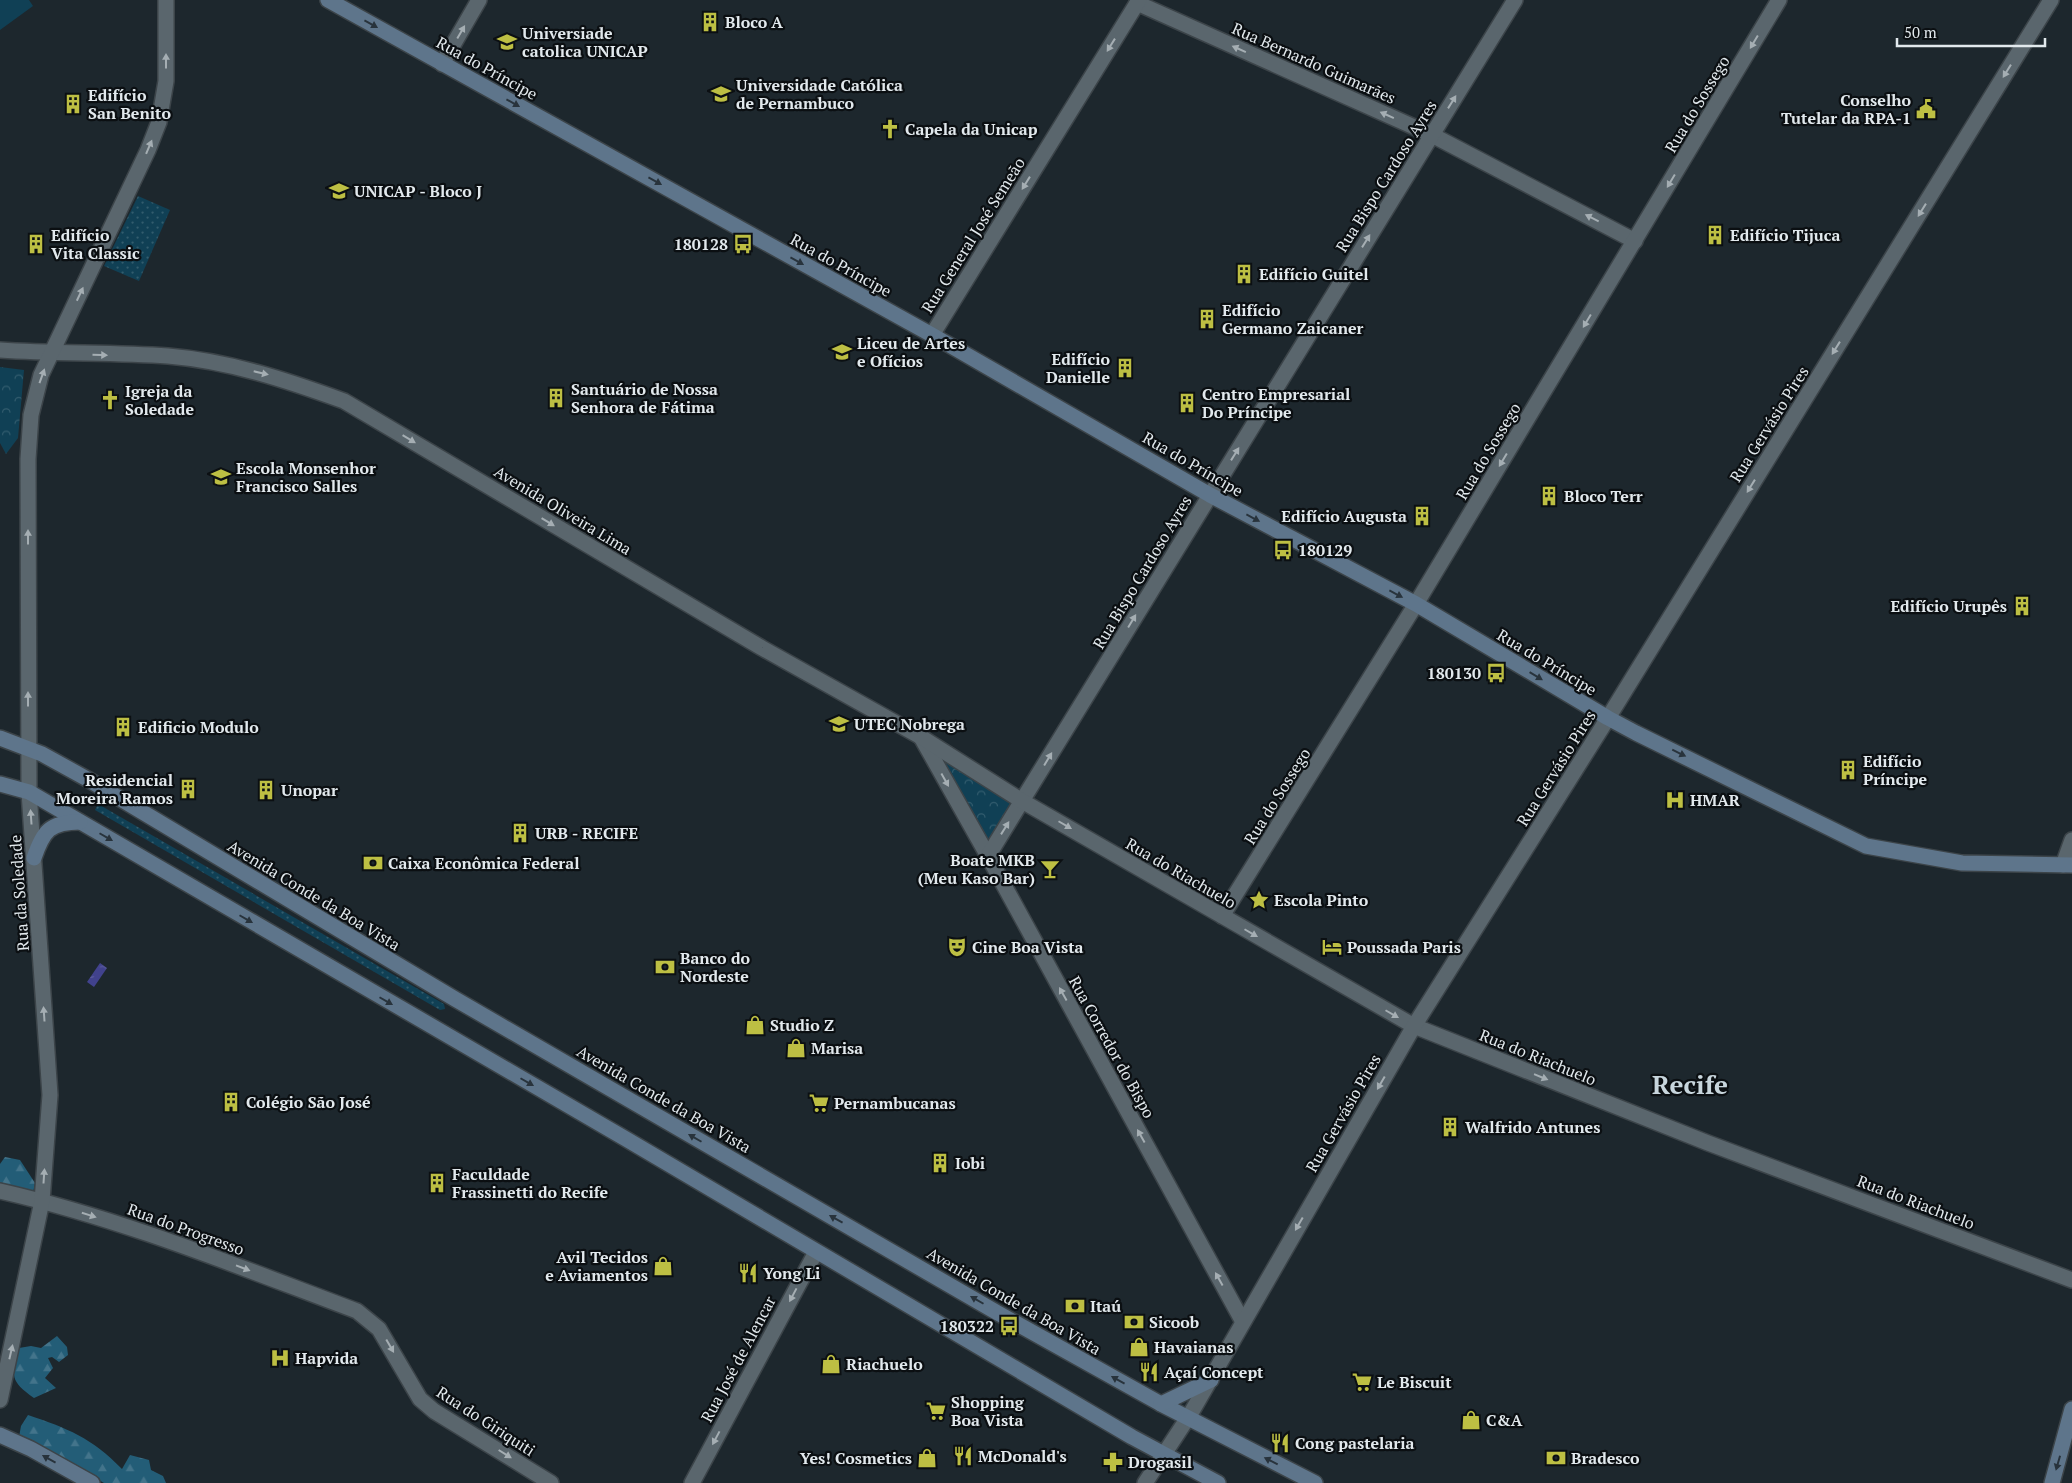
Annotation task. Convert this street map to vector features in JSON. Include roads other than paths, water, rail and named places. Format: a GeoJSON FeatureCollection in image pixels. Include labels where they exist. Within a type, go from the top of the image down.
{"type":"FeatureCollection","features":[{"type":"Feature","properties":{"kind":"main road","name":"Rua do Príncipe"},"geometry":{"type":"LineString","coordinates":[[328,0],[932,335],[1210,495],[1416,604],[1608,718],[1866,846],[1962,863],[2068,865]]}},
{"type":"Feature","properties":{"kind":"main road","name":"Avenida Conde da Boa Vista"},"geometry":{"type":"LineString","coordinates":[[0,738],[28,748],[89,780],[455,999],[988,1307],[1161,1404],[1315,1483]]}},
{"type":"Feature","properties":{"kind":"main road"},"geometry":{"type":"LineString","coordinates":[[0,784],[29,792],[1163,1455],[1218,1483]]}},
{"type":"Feature","properties":{"kind":"main road"},"geometry":{"type":"LineString","coordinates":[[34,858],[41,840],[52,826],[60,823],[80,822]]}},
{"type":"Feature","properties":{"kind":"main road"},"geometry":{"type":"LineString","coordinates":[[1161,1404],[1210,1380]]}},
{"type":"Feature","properties":{"kind":"main road"},"geometry":{"type":"LineString","coordinates":[[2052,1483],[2072,1409]]}},
{"type":"Feature","properties":{"kind":"main road"},"geometry":{"type":"LineString","coordinates":[[0,1435],[31,1449],[92,1483]]}},
{"type":"Feature","properties":{"kind":"street","name":"Rua da Soledade"},"geometry":{"type":"LineString","coordinates":[[0,1400],[42,1201],[50,1095],[29,792],[28,459],[31,415],[41,375],[144,159],[159,122],[166,81],[166,0]]}},
{"type":"Feature","properties":{"kind":"street"},"geometry":{"type":"LineString","coordinates":[[442,64],[479,0]]}},
{"type":"Feature","properties":{"kind":"street","name":"Rua Bispo Cardoso Ayres"},"geometry":{"type":"LineString","coordinates":[[988,856],[1515,0]]}},
{"type":"Feature","properties":{"kind":"street","name":"Rua do Sossego"},"geometry":{"type":"LineString","coordinates":[[1222,916],[1416,604],[1636,241],[1779,0]]}},
{"type":"Feature","properties":{"kind":"street","name":"Rua Gervásio Pires"},"geometry":{"type":"LineString","coordinates":[[1145,1483],[1188,1418],[1414,1026],[1608,718],[2051,0]]}},
{"type":"Feature","properties":{"kind":"street","name":"Rua Bernardo Guimarães"},"geometry":{"type":"LineString","coordinates":[[1138,2],[1432,135],[1636,241]]}},
{"type":"Feature","properties":{"kind":"street","name":"Rua General José Semeão"},"geometry":{"type":"LineString","coordinates":[[932,335],[1138,2]]}},
{"type":"Feature","properties":{"kind":"street","name":"Avenida Oliveira Lima"},"geometry":{"type":"LineString","coordinates":[[0,350],[52,354],[168,356],[219,363],[274,376],[344,401],[753,643],[921,737],[1022,801]]}},
{"type":"Feature","properties":{"kind":"street","name":"Rua Corredor do Bispo"},"geometry":{"type":"LineString","coordinates":[[921,737],[1243,1322]]}},
{"type":"Feature","properties":{"kind":"street","name":"Rua do Riachuelo"},"geometry":{"type":"LineString","coordinates":[[1022,801],[1414,1026],[1717,1146],[2072,1280]]}},
{"type":"Feature","properties":{"kind":"street"},"geometry":{"type":"LineString","coordinates":[[2068,865],[2072,840]]}},
{"type":"Feature","properties":{"kind":"street","name":"Rua do Progresso"},"geometry":{"type":"LineString","coordinates":[[0,1191],[42,1201],[149,1233],[357,1311]]}},
{"type":"Feature","properties":{"kind":"street","name":"Rua José de Alencar"},"geometry":{"type":"LineString","coordinates":[[692,1483],[816,1252]]}},
{"type":"Feature","properties":{"kind":"street","name":"Rua do Giriquiti"},"geometry":{"type":"LineString","coordinates":[[357,1311],[379,1329],[420,1399],[434,1411],[551,1483]]}},
{"type":"Feature","properties":{"kind":"water"},"geometry":{"type":"Polygon","coordinates":[[[100,963],[107,968],[94,987],[87,982],[100,963]]]}},
{"type":"Feature","properties":{"kind":"place","name":"Bloco A"},"geometry":{"type":"Point","coordinates":[710,22]}},
{"type":"Feature","properties":{"kind":"place","name":"Universiade catolica UNICAP"},"geometry":{"type":"Point","coordinates":[507,42]}},
{"type":"Feature","properties":{"kind":"place","name":"Universidade Católica de Pernambuco"},"geometry":{"type":"Point","coordinates":[721,94]}},
{"type":"Feature","properties":{"kind":"place","name":"Edifício San Benito"},"geometry":{"type":"Point","coordinates":[73,104]}},
{"type":"Feature","properties":{"kind":"place","name":"Conselho Tutelar da RPA-1"},"geometry":{"type":"Point","coordinates":[1926,109]}},
{"type":"Feature","properties":{"kind":"place","name":"Capela da Unicap"},"geometry":{"type":"Point","coordinates":[890,129]}},
{"type":"Feature","properties":{"kind":"place","name":"UNICAP - Bloco J"},"geometry":{"type":"Point","coordinates":[339,191]}},
{"type":"Feature","properties":{"kind":"place","name":"Edifício Tijuca"},"geometry":{"type":"Point","coordinates":[1715,235]}},
{"type":"Feature","properties":{"kind":"place","name":"Edifício Vita Classic"},"geometry":{"type":"Point","coordinates":[36,244]}},
{"type":"Feature","properties":{"kind":"place","name":"180128"},"geometry":{"type":"Point","coordinates":[743,244]}},
{"type":"Feature","properties":{"kind":"place","name":"Edifício Guitel"},"geometry":{"type":"Point","coordinates":[1244,274]}},
{"type":"Feature","properties":{"kind":"place","name":"Edifício Germano Zaicaner"},"geometry":{"type":"Point","coordinates":[1207,319]}},
{"type":"Feature","properties":{"kind":"place","name":"Liceu de Artes e Ofícios"},"geometry":{"type":"Point","coordinates":[842,352]}},
{"type":"Feature","properties":{"kind":"place","name":"Edifício Danielle"},"geometry":{"type":"Point","coordinates":[1125,368]}},
{"type":"Feature","properties":{"kind":"place","name":"Santuário de Nossa Senhora de Fátima"},"geometry":{"type":"Point","coordinates":[556,398]}},
{"type":"Feature","properties":{"kind":"place","name":"Igreja da Soledade"},"geometry":{"type":"Point","coordinates":[110,400]}},
{"type":"Feature","properties":{"kind":"place","name":"Centro Empresarial Do Príncipe"},"geometry":{"type":"Point","coordinates":[1187,403]}},
{"type":"Feature","properties":{"kind":"place","name":"Escola Monsenhor Francisco Salles"},"geometry":{"type":"Point","coordinates":[221,477]}},
{"type":"Feature","properties":{"kind":"place","name":"Bloco Terr"},"geometry":{"type":"Point","coordinates":[1549,496]}},
{"type":"Feature","properties":{"kind":"place","name":"Edifício Augusta"},"geometry":{"type":"Point","coordinates":[1422,516]}},
{"type":"Feature","properties":{"kind":"place","name":"180129"},"geometry":{"type":"Point","coordinates":[1283,550]}},
{"type":"Feature","properties":{"kind":"place","name":"Edifício Urupês"},"geometry":{"type":"Point","coordinates":[2022,606]}},
{"type":"Feature","properties":{"kind":"place","name":"180130"},"geometry":{"type":"Point","coordinates":[1496,673]}},
{"type":"Feature","properties":{"kind":"place","name":"UTEC Nobrega"},"geometry":{"type":"Point","coordinates":[839,724]}},
{"type":"Feature","properties":{"kind":"place","name":"Edificio Modulo"},"geometry":{"type":"Point","coordinates":[123,727]}},
{"type":"Feature","properties":{"kind":"place","name":"Edifício Príncipe"},"geometry":{"type":"Point","coordinates":[1848,770]}},
{"type":"Feature","properties":{"kind":"place","name":"Residencial Moreira Ramos"},"geometry":{"type":"Point","coordinates":[188,789]}},
{"type":"Feature","properties":{"kind":"place","name":"Unopar"},"geometry":{"type":"Point","coordinates":[266,790]}},
{"type":"Feature","properties":{"kind":"place","name":"HMAR"},"geometry":{"type":"Point","coordinates":[1675,800]}},
{"type":"Feature","properties":{"kind":"place","name":"URB - RECIFE"},"geometry":{"type":"Point","coordinates":[520,833]}},
{"type":"Feature","properties":{"kind":"place","name":"Caixa Econômica Federal"},"geometry":{"type":"Point","coordinates":[373,863]}},
{"type":"Feature","properties":{"kind":"place","name":"Boate MKB (Meu Kaso Bar)"},"geometry":{"type":"Point","coordinates":[1050,869]}},
{"type":"Feature","properties":{"kind":"place","name":"Escola Pinto"},"geometry":{"type":"Point","coordinates":[1259,900]}},
{"type":"Feature","properties":{"kind":"place","name":"Cine Boa Vista"},"geometry":{"type":"Point","coordinates":[957,947]}},
{"type":"Feature","properties":{"kind":"place","name":"Poussada Paris"},"geometry":{"type":"Point","coordinates":[1332,947]}},
{"type":"Feature","properties":{"kind":"place","name":"Banco do Nordeste"},"geometry":{"type":"Point","coordinates":[665,967]}},
{"type":"Feature","properties":{"kind":"place","name":"Studio Z"},"geometry":{"type":"Point","coordinates":[755,1025]}},
{"type":"Feature","properties":{"kind":"place","name":"Marisa"},"geometry":{"type":"Point","coordinates":[796,1048]}},
{"type":"Feature","properties":{"kind":"place","name":"Colégio São José"},"geometry":{"type":"Point","coordinates":[231,1102]}},
{"type":"Feature","properties":{"kind":"place","name":"Pernambucanas"},"geometry":{"type":"Point","coordinates":[819,1103]}},
{"type":"Feature","properties":{"kind":"place","name":"Walfrido Antunes"},"geometry":{"type":"Point","coordinates":[1450,1127]}},
{"type":"Feature","properties":{"kind":"place","name":"Iobi"},"geometry":{"type":"Point","coordinates":[940,1163]}},
{"type":"Feature","properties":{"kind":"place","name":"Faculdade Frassinetti do Recife"},"geometry":{"type":"Point","coordinates":[437,1183]}},
{"type":"Feature","properties":{"kind":"place","name":"Avil Tecidos e Aviamentos"},"geometry":{"type":"Point","coordinates":[663,1266]}},
{"type":"Feature","properties":{"kind":"place","name":"Yong Li"},"geometry":{"type":"Point","coordinates":[748,1273]}},
{"type":"Feature","properties":{"kind":"place","name":"Itaú"},"geometry":{"type":"Point","coordinates":[1075,1306]}},
{"type":"Feature","properties":{"kind":"place","name":"Sicoob"},"geometry":{"type":"Point","coordinates":[1134,1322]}},
{"type":"Feature","properties":{"kind":"place","name":"180322"},"geometry":{"type":"Point","coordinates":[1009,1326]}},
{"type":"Feature","properties":{"kind":"place","name":"Havaianas"},"geometry":{"type":"Point","coordinates":[1139,1347]}},
{"type":"Feature","properties":{"kind":"place","name":"Hapvida"},"geometry":{"type":"Point","coordinates":[280,1358]}},
{"type":"Feature","properties":{"kind":"place","name":"Riachuelo"},"geometry":{"type":"Point","coordinates":[831,1364]}},
{"type":"Feature","properties":{"kind":"place","name":"Açaí Concept"},"geometry":{"type":"Point","coordinates":[1149,1372]}},
{"type":"Feature","properties":{"kind":"place","name":"Le Biscuit"},"geometry":{"type":"Point","coordinates":[1362,1382]}},
{"type":"Feature","properties":{"kind":"place","name":"Shopping Boa Vista"},"geometry":{"type":"Point","coordinates":[936,1411]}},
{"type":"Feature","properties":{"kind":"place","name":"C&A"},"geometry":{"type":"Point","coordinates":[1471,1420]}},
{"type":"Feature","properties":{"kind":"place","name":"Cong pastelaria"},"geometry":{"type":"Point","coordinates":[1280,1443]}},
{"type":"Feature","properties":{"kind":"place","name":"McDonald's"},"geometry":{"type":"Point","coordinates":[963,1456]}},
{"type":"Feature","properties":{"kind":"place","name":"Yes! Cosmetics"},"geometry":{"type":"Point","coordinates":[927,1458]}},
{"type":"Feature","properties":{"kind":"place","name":"Bradesco"},"geometry":{"type":"Point","coordinates":[1556,1458]}},
{"type":"Feature","properties":{"kind":"place","name":"Drogasil"},"geometry":{"type":"Point","coordinates":[1113,1462]}},
{"type":"Feature","properties":{"kind":"district","name":"Recife"},"geometry":{"type":"Point","coordinates":[1690,1084]}}]}
